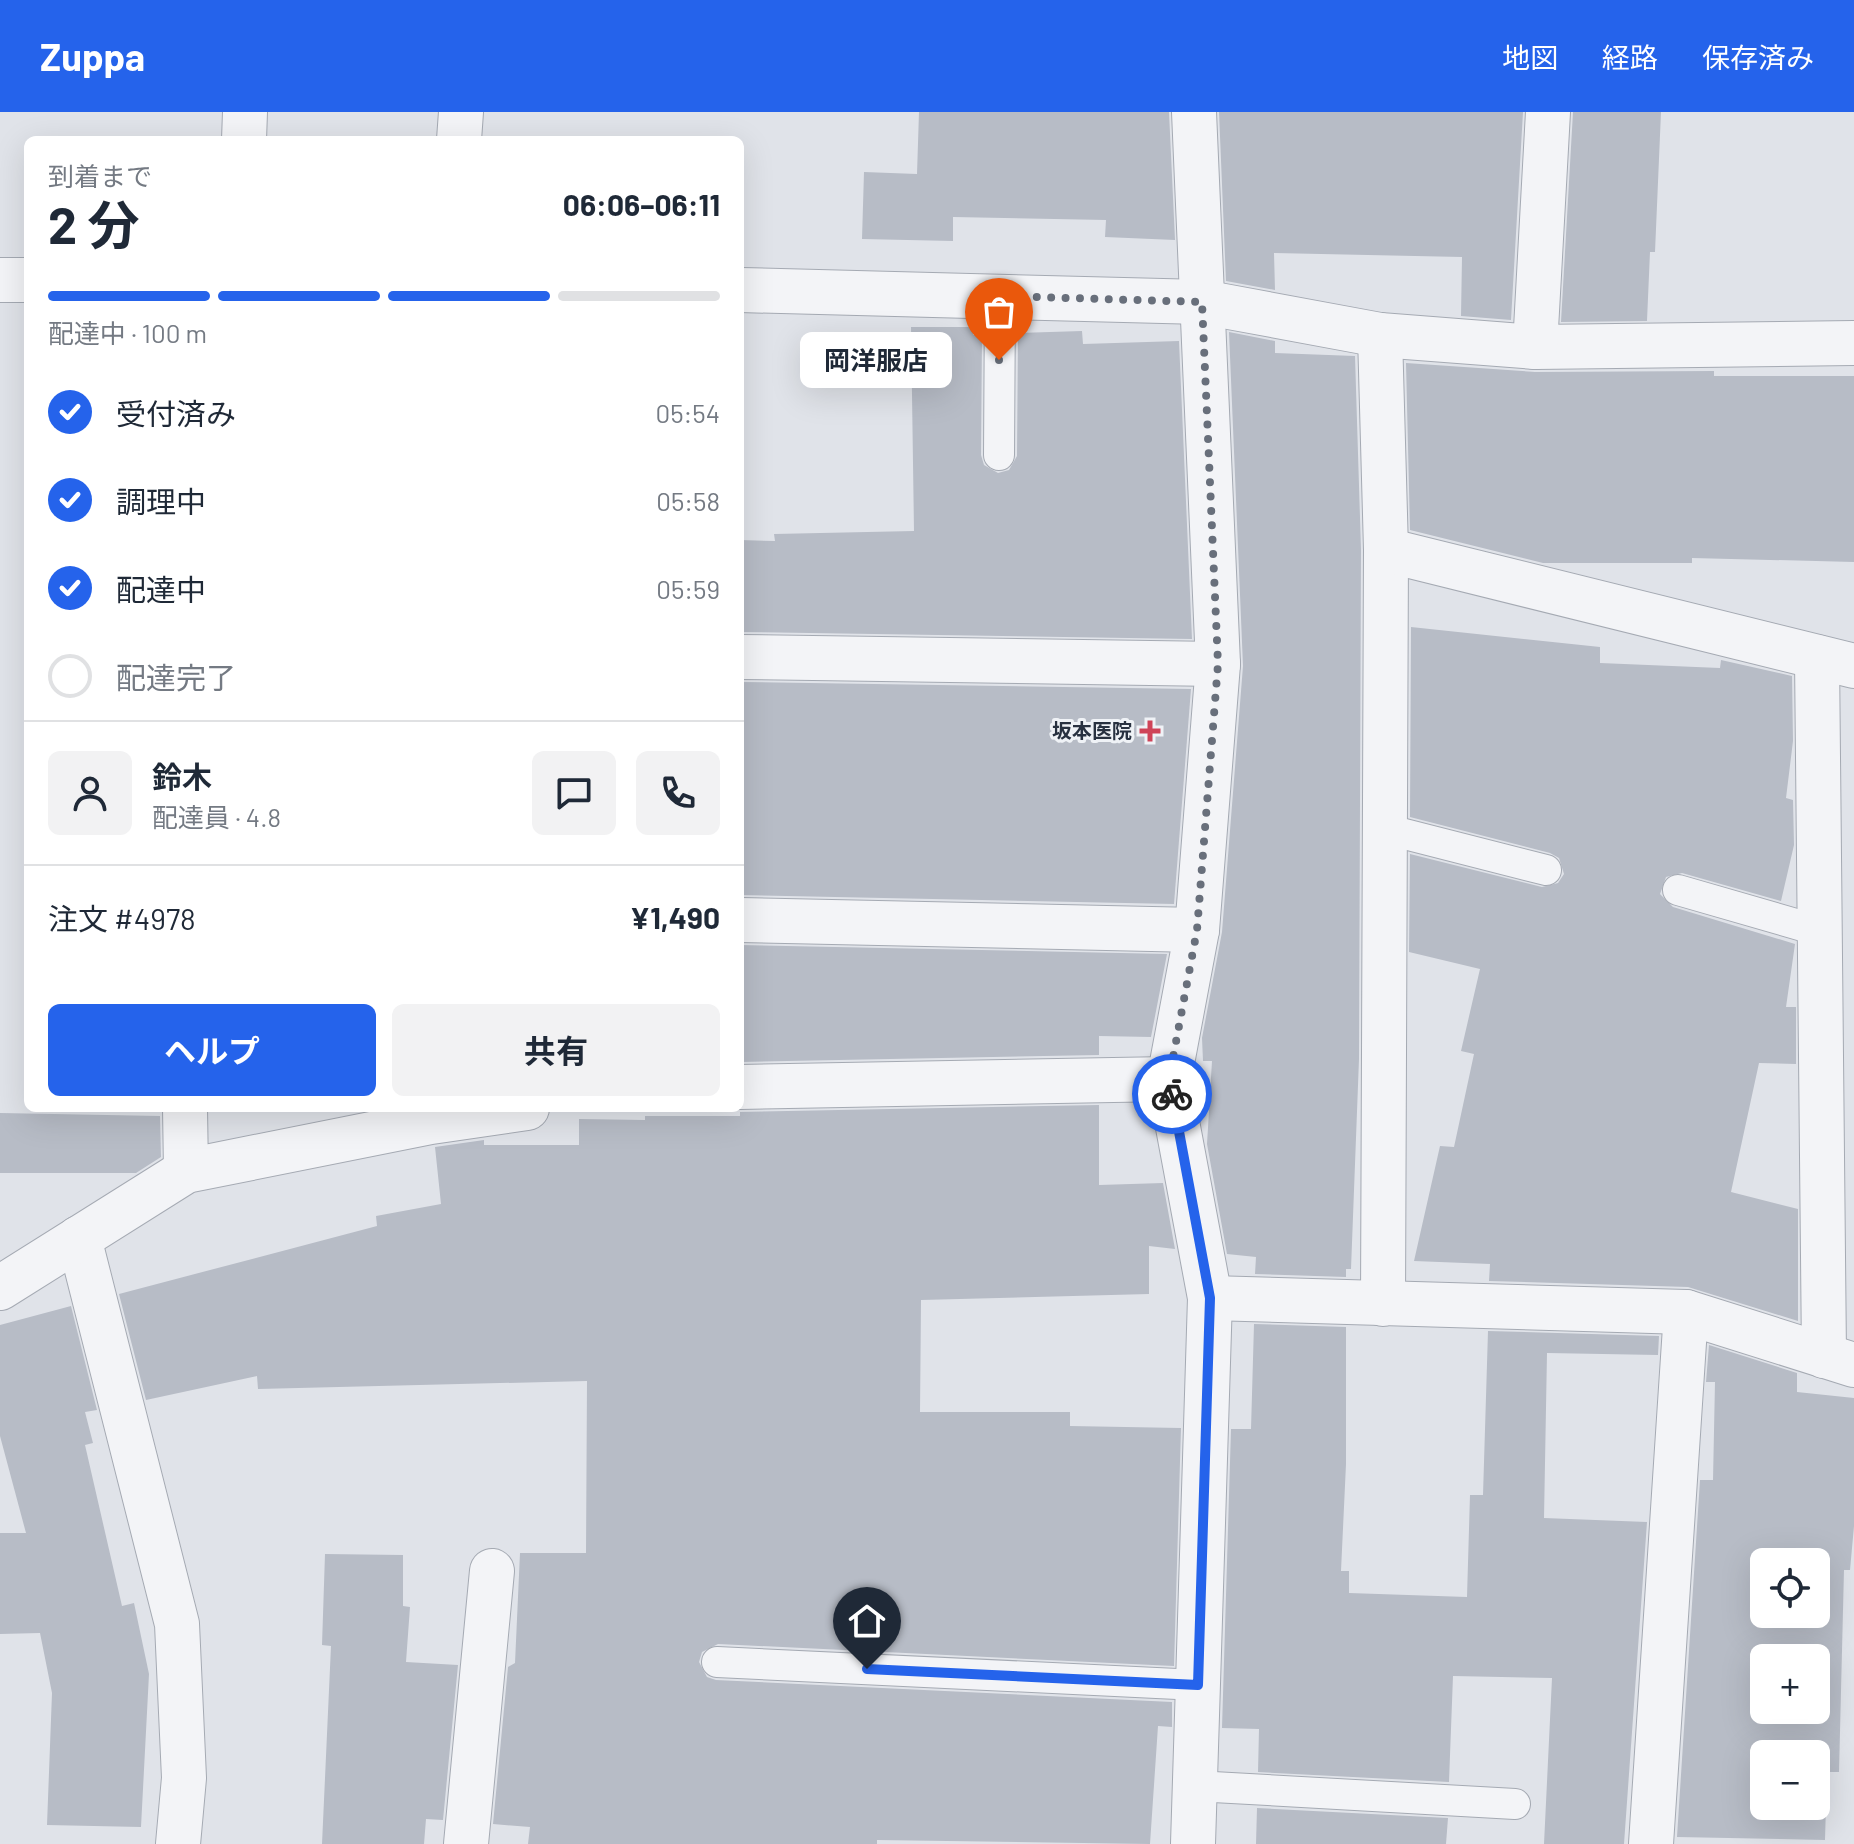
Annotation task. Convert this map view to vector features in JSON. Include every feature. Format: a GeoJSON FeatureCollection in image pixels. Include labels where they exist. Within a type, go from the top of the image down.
{"type":"FeatureCollection","features":[{"type":"Feature","properties":{"kind":"street"},"geometry":{"type":"LineString","coordinates":[[244,136],[245,112]]}},
{"type":"Feature","properties":{"kind":"street"},"geometry":{"type":"LineString","coordinates":[[459,136],[461,112]]}},
{"type":"Feature","properties":{"kind":"street"},"geometry":{"type":"LineString","coordinates":[[1193,1844],[1210,1298],[1169,1079],[1197,930],[1218,664],[1194,112]]}},
{"type":"Feature","properties":{"kind":"street"},"geometry":{"type":"LineString","coordinates":[[1535,347],[1548,112]]}},
{"type":"Feature","properties":{"kind":"street"},"geometry":{"type":"LineString","coordinates":[[0,280],[24,280]]}},
{"type":"Feature","properties":{"kind":"street"},"geometry":{"type":"LineString","coordinates":[[744,290],[1202,302],[1380,335],[1535,347],[1854,343]]}},
{"type":"Feature","properties":{"kind":"street"},"geometry":{"type":"LineString","coordinates":[[1380,335],[1386,550],[1383,1304]]}},
{"type":"Feature","properties":{"kind":"street"},"geometry":{"type":"LineString","coordinates":[[1210,1298],[1686,1312],[1839,1360],[1820,931],[1836,662],[1386,550]]}},
{"type":"Feature","properties":{"kind":"street"},"geometry":{"type":"LineString","coordinates":[[744,657],[1218,664]]}},
{"type":"Feature","properties":{"kind":"street"},"geometry":{"type":"LineString","coordinates":[[744,920],[1197,930]]}},
{"type":"Feature","properties":{"kind":"street"},"geometry":{"type":"LineString","coordinates":[[744,1087],[1169,1079]]}},
{"type":"Feature","properties":{"kind":"street"},"geometry":{"type":"LineString","coordinates":[[185,1112],[186,1171]]}},
{"type":"Feature","properties":{"kind":"street"},"geometry":{"type":"LineString","coordinates":[[0,1288],[186,1171],[431,1115],[472,1112]]}},
{"type":"Feature","properties":{"kind":"street"},"geometry":{"type":"LineString","coordinates":[[79,1238],[177,1624],[184,1778],[178,1844]]}},
{"type":"Feature","properties":{"kind":"street"},"geometry":{"type":"LineString","coordinates":[[1651,1844],[1686,1312]]}},
{"type":"Feature","properties":{"kind":"street"},"geometry":{"type":"LineString","coordinates":[[466,1844],[492,1571]]}},
{"type":"Feature","properties":{"kind":"lane"},"geometry":{"type":"LineString","coordinates":[[999,455],[1000,296]]}},
{"type":"Feature","properties":{"kind":"lane"},"geometry":{"type":"LineString","coordinates":[[1385,829],[1546,870]]}},
{"type":"Feature","properties":{"kind":"lane"},"geometry":{"type":"LineString","coordinates":[[1678,890],[1820,931]]}},
{"type":"Feature","properties":{"kind":"lane"},"geometry":{"type":"LineString","coordinates":[[717,1662],[1198,1685]]}},
{"type":"Feature","properties":{"kind":"lane"},"geometry":{"type":"LineString","coordinates":[[1195,1786],[1515,1804]]}},
{"type":"Feature","properties":{"kind":"building"},"geometry":{"type":"Polygon","coordinates":[[[919,112],[1169,112],[1175,240],[1105,237],[1106,220],[953,217],[953,241],[862,239],[864,172],[917,174],[919,112]]]}},
{"type":"Feature","properties":{"kind":"building"},"geometry":{"type":"Polygon","coordinates":[[[1219,112],[1523,112],[1511,320],[1461,316],[1462,257],[1274,253],[1275,290],[1226,281],[1219,112]]]}},
{"type":"Feature","properties":{"kind":"building"},"geometry":{"type":"Polygon","coordinates":[[[1573,112],[1661,112],[1655,252],[1650,252],[1647,321],[1561,322],[1573,112]]]}},
{"type":"Feature","properties":{"kind":"building"},"geometry":{"type":"Polygon","coordinates":[[[911,327],[973,327],[973,335],[982,334],[981,455],[984,465],[998,473],[1009,470],[1017,456],[1018,333],[1082,331],[1083,344],[1179,341],[1192,639],[744,632],[744,540],[775,541],[774,534],[914,531],[911,327]]]}},
{"type":"Feature","properties":{"kind":"building"},"geometry":{"type":"Polygon","coordinates":[[[1229,332],[1275,341],[1275,353],[1355,356],[1361,550],[1359,1059],[1351,1269],[1346,1269],[1346,1277],[1255,1274],[1256,1257],[1227,1254],[1207,1144],[1212,1061],[1203,1061],[1202,1038],[1222,932],[1243,666],[1229,332]]]}},
{"type":"Feature","properties":{"kind":"building"},"geometry":{"type":"Polygon","coordinates":[[[1406,363],[1535,372],[1714,371],[1714,376],[1854,376],[1854,562],[1692,558],[1692,563],[1543,563],[1410,530],[1406,363]]]}},
{"type":"Feature","properties":{"kind":"building"},"geometry":{"type":"Polygon","coordinates":[[[1411,627],[1600,647],[1600,663],[1720,668],[1721,660],[1792,676],[1793,741],[1786,798],[1793,800],[1794,845],[1781,901],[1682,873],[1666,877],[1660,894],[1673,907],[1795,944],[1786,1007],[1796,1007],[1796,1064],[1759,1063],[1731,1192],[1798,1209],[1798,1321],[1688,1287],[1489,1281],[1490,1264],[1414,1261],[1440,1146],[1454,1147],[1474,1054],[1461,1051],[1480,969],[1409,952],[1410,854],[1542,887],[1558,883],[1564,874],[1559,858],[1550,853],[1410,817],[1411,627]]]}},
{"type":"Feature","properties":{"kind":"building"},"geometry":{"type":"Polygon","coordinates":[[[744,682],[1191,689],[1174,904],[744,895],[744,682]]]}},
{"type":"Feature","properties":{"kind":"building"},"geometry":{"type":"Polygon","coordinates":[[[744,945],[1167,954],[1151,1037],[1099,1036],[1099,1055],[744,1062],[744,945]]]}},
{"type":"Feature","properties":{"kind":"building"},"geometry":{"type":"Polygon","coordinates":[[[1099,1105],[1099,1185],[1163,1183],[1175,1249],[1149,1246],[1149,1294],[921,1300],[920,1412],[1070,1412],[1070,1426],[1181,1428],[1174,1666],[718,1644],[702,1652],[699,1662],[707,1677],[716,1680],[1172,1702],[1172,1727],[1158,1726],[1150,1844],[877,1840],[877,1844],[528,1844],[530,1827],[493,1824],[508,1667],[515,1663],[520,1553],[586,1553],[587,1381],[258,1389],[257,1376],[146,1400],[119,1294],[377,1226],[376,1216],[441,1204],[435,1147],[484,1140],[484,1145],[579,1145],[579,1119],[740,1116],[740,1112],[1099,1105]]]}},
{"type":"Feature","properties":{"kind":"building"},"geometry":{"type":"Polygon","coordinates":[[[0,1113],[160,1116],[161,1157],[136,1173],[0,1173],[0,1113]]]}},
{"type":"Feature","properties":{"kind":"building"},"geometry":{"type":"Polygon","coordinates":[[[71,1306],[97,1410],[85,1412],[93,1443],[85,1445],[122,1606],[134,1603],[149,1674],[141,1827],[47,1825],[52,1693],[40,1633],[0,1634],[0,1533],[26,1533],[0,1436],[0,1325],[71,1306]]]}},
{"type":"Feature","properties":{"kind":"building"},"geometry":{"type":"Polygon","coordinates":[[[1254,1324],[1346,1327],[1346,1464],[1341,1571],[1349,1571],[1349,1593],[1467,1597],[1470,1495],[1483,1495],[1488,1331],[1659,1336],[1658,1355],[1547,1353],[1544,1518],[1647,1522],[1624,1844],[1544,1844],[1552,1678],[1453,1676],[1449,1782],[1258,1772],[1259,1729],[1222,1728],[1231,1429],[1251,1429],[1254,1324]]]}},
{"type":"Feature","properties":{"kind":"building"},"geometry":{"type":"Polygon","coordinates":[[[1709,1345],[1797,1373],[1797,1392],[1854,1398],[1854,1526],[1850,1570],[1844,1570],[1839,1772],[1830,1772],[1830,1740],[1750,1740],[1750,1820],[1826,1820],[1825,1840],[1677,1837],[1700,1480],[1713,1480],[1715,1382],[1706,1382],[1709,1345]]]}},
{"type":"Feature","properties":{"kind":"building"},"geometry":{"type":"Polygon","coordinates":[[[325,1554],[403,1555],[403,1606],[410,1607],[406,1662],[458,1665],[443,1820],[426,1819],[424,1844],[322,1844],[331,1646],[322,1645],[325,1554]]]}},
{"type":"Feature","properties":{"kind":"building"},"geometry":{"type":"Polygon","coordinates":[[[1257,1808],[1448,1818],[1446,1844],[1256,1844],[1257,1808]]]}},
{"type":"Feature","properties":{"kind":"way so far"},"geometry":{"type":"LineString","coordinates":[[999,360],[1000,296],[1202,302],[1218,664],[1197,930],[1169,1079],[1172,1094]]}},
{"type":"Feature","properties":{"kind":"place","name":"岡洋服店"},"geometry":{"type":"Point","coordinates":[999,360]}},
{"type":"Feature","properties":{"kind":"place","name":"坂本医院"},"geometry":{"type":"Point","coordinates":[1150,731]}},
{"type":"Feature","properties":{"kind":"route"},"geometry":{"type":"LineString","coordinates":[[867,1669],[1198,1685],[1210,1298],[1172,1094]]}}]}
